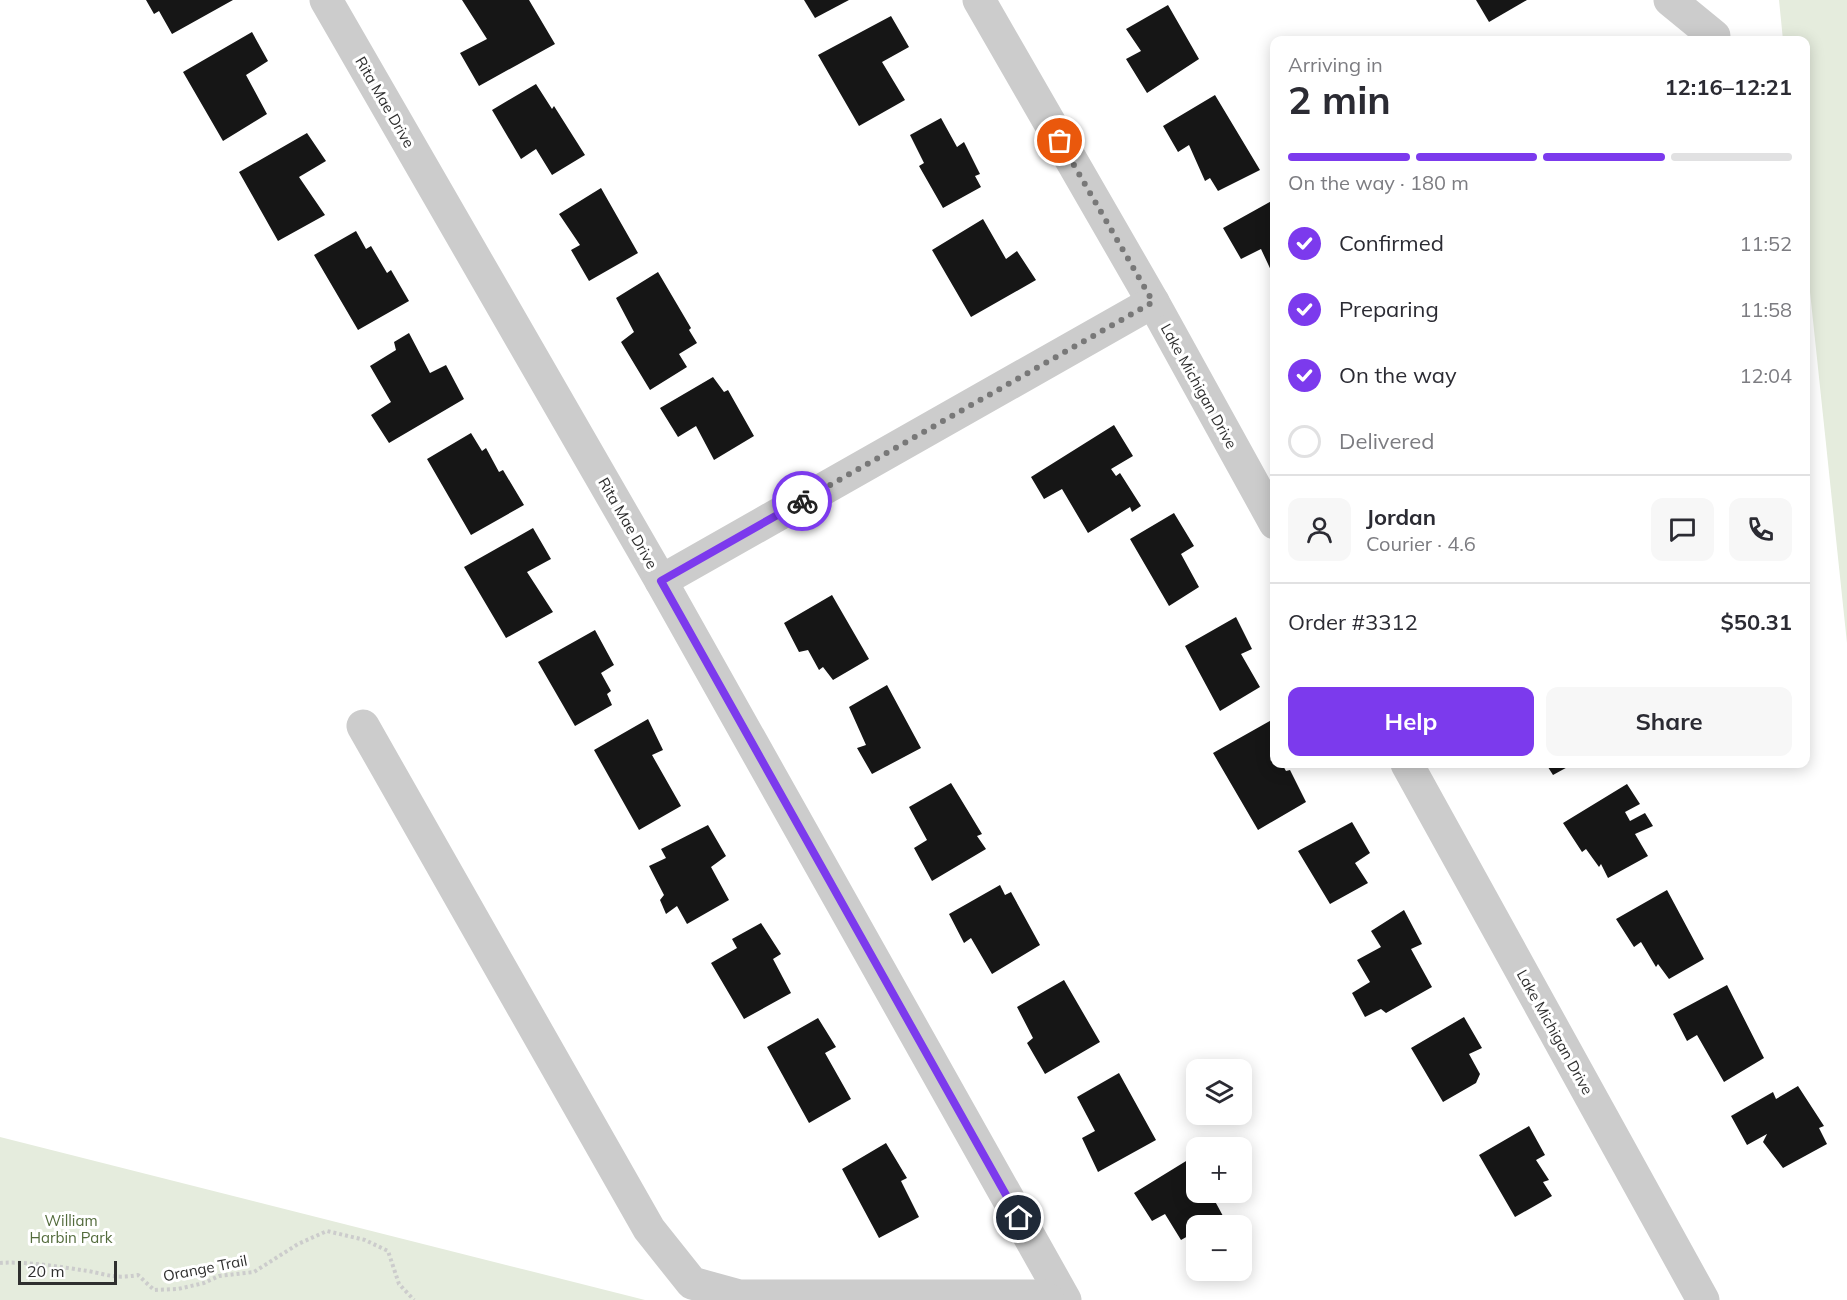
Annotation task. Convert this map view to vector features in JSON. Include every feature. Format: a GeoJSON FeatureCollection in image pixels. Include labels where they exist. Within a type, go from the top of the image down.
{"type":"FeatureCollection","features":[{"type":"Feature","properties":{"kind":"street","name":"Rita Mae Drive"},"geometry":{"type":"LineString","coordinates":[[326,0],[661,581],[1065,1300]]}},
{"type":"Feature","properties":{"kind":"street","name":"Lake Michigan Drive"},"geometry":{"type":"LineString","coordinates":[[980,0],[1153,302],[1270,514]]}},
{"type":"Feature","properties":{"kind":"street"},"geometry":{"type":"LineString","coordinates":[[1670,0],[1714,36]]}},
{"type":"Feature","properties":{"kind":"street"},"geometry":{"type":"LineString","coordinates":[[661,581],[1153,302]]}},
{"type":"Feature","properties":{"kind":"street"},"geometry":{"type":"LineString","coordinates":[[363,726],[649,1228],[692,1283],[739,1296],[1043,1296],[1048,1300]]}},
{"type":"Feature","properties":{"kind":"street","name":"Lake Michigan Drive"},"geometry":{"type":"LineString","coordinates":[[1409,768],[1703,1300]]}},
{"type":"Feature","properties":{"kind":"path","name":"Orange Trail"},"geometry":{"type":"LineString","coordinates":[[0,1263],[21,1261],[88,1271],[116,1278],[138,1275],[154,1290],[178,1289],[204,1283],[219,1276],[254,1272],[298,1244],[327,1231],[366,1240],[388,1251],[399,1284],[414,1300]]}},
{"type":"Feature","properties":{"kind":"green space"},"geometry":{"type":"Polygon","coordinates":[[[1779,0],[1847,0],[1847,643],[1810,292],[1810,36],[1783,36],[1779,0]]]}},
{"type":"Feature","properties":{"kind":"green space","name":"William Harbin Park"},"geometry":{"type":"Polygon","coordinates":[[[0,1137],[645,1300],[0,1300],[0,1137]]]}},
{"type":"Feature","properties":{"kind":"building"},"geometry":{"type":"Polygon","coordinates":[[[146,0],[233,0],[172,34],[159,11],[154,14],[146,0]]]}},
{"type":"Feature","properties":{"kind":"building"},"geometry":{"type":"Polygon","coordinates":[[[462,0],[529,0],[555,44],[479,86],[460,53],[487,39],[462,0]]]}},
{"type":"Feature","properties":{"kind":"building"},"geometry":{"type":"Polygon","coordinates":[[[804,0],[849,0],[815,18],[804,0]]]}},
{"type":"Feature","properties":{"kind":"building"},"geometry":{"type":"Polygon","coordinates":[[[1476,0],[1527,0],[1489,22],[1476,0]]]}},
{"type":"Feature","properties":{"kind":"building"},"geometry":{"type":"Polygon","coordinates":[[[1168,5],[1199,59],[1147,93],[1126,59],[1141,51],[1126,29],[1168,5]]]}},
{"type":"Feature","properties":{"kind":"building"},"geometry":{"type":"Polygon","coordinates":[[[891,16],[909,47],[882,62],[905,100],[859,126],[818,55],[891,16]]]}},
{"type":"Feature","properties":{"kind":"building"},"geometry":{"type":"Polygon","coordinates":[[[252,32],[268,61],[246,75],[267,114],[223,141],[183,72],[252,32]]]}},
{"type":"Feature","properties":{"kind":"building"},"geometry":{"type":"Polygon","coordinates":[[[536,84],[552,109],[554,106],[585,155],[552,175],[536,149],[521,159],[492,110],[536,84]]]}},
{"type":"Feature","properties":{"kind":"building"},"geometry":{"type":"Polygon","coordinates":[[[1215,95],[1260,170],[1218,191],[1210,178],[1205,181],[1189,145],[1178,152],[1163,126],[1215,95]]]}},
{"type":"Feature","properties":{"kind":"building"},"geometry":{"type":"Polygon","coordinates":[[[941,118],[957,147],[964,142],[980,174],[975,176],[981,187],[943,208],[919,166],[924,163],[910,135],[941,118]]]}},
{"type":"Feature","properties":{"kind":"building"},"geometry":{"type":"Polygon","coordinates":[[[307,133],[326,161],[299,177],[325,215],[278,241],[239,172],[307,133]]]}},
{"type":"Feature","properties":{"kind":"building"},"geometry":{"type":"Polygon","coordinates":[[[601,188],[638,253],[589,281],[571,250],[580,245],[559,214],[601,188]]]}},
{"type":"Feature","properties":{"kind":"building"},"geometry":{"type":"Polygon","coordinates":[[[1270,202],[1270,268],[1261,249],[1241,259],[1223,228],[1270,202]]]}},
{"type":"Feature","properties":{"kind":"building"},"geometry":{"type":"Polygon","coordinates":[[[983,219],[1006,259],[1017,251],[1036,280],[971,317],[932,250],[983,219]]]}},
{"type":"Feature","properties":{"kind":"building"},"geometry":{"type":"Polygon","coordinates":[[[356,231],[366,249],[371,246],[387,273],[391,270],[409,301],[358,330],[314,255],[356,231]]]}},
{"type":"Feature","properties":{"kind":"building"},"geometry":{"type":"Polygon","coordinates":[[[658,272],[691,328],[689,330],[697,343],[679,354],[687,367],[650,390],[621,342],[634,332],[616,298],[658,272]]]}},
{"type":"Feature","properties":{"kind":"building"},"geometry":{"type":"Polygon","coordinates":[[[409,333],[430,373],[446,365],[464,399],[389,443],[371,415],[391,402],[370,366],[396,350],[394,342],[409,333]]]}},
{"type":"Feature","properties":{"kind":"building"},"geometry":{"type":"Polygon","coordinates":[[[713,377],[724,392],[728,390],[754,436],[714,460],[696,426],[678,437],[660,408],[713,377]]]}},
{"type":"Feature","properties":{"kind":"building"},"geometry":{"type":"Polygon","coordinates":[[[1114,425],[1133,456],[1111,469],[1116,476],[1120,473],[1141,506],[1132,512],[1130,507],[1088,533],[1062,489],[1044,499],[1031,477],[1114,425]]]}},
{"type":"Feature","properties":{"kind":"building"},"geometry":{"type":"Polygon","coordinates":[[[471,433],[482,451],[486,448],[499,472],[503,470],[524,505],[471,535],[427,459],[471,433]]]}},
{"type":"Feature","properties":{"kind":"building"},"geometry":{"type":"Polygon","coordinates":[[[1174,513],[1194,546],[1181,554],[1199,587],[1169,606],[1130,539],[1174,513]]]}},
{"type":"Feature","properties":{"kind":"building"},"geometry":{"type":"Polygon","coordinates":[[[533,528],[551,559],[527,572],[553,612],[506,638],[464,567],[533,528]]]}},
{"type":"Feature","properties":{"kind":"building"},"geometry":{"type":"Polygon","coordinates":[[[832,595],[869,659],[833,680],[823,667],[819,670],[808,650],[799,652],[784,623],[832,595]]]}},
{"type":"Feature","properties":{"kind":"building"},"geometry":{"type":"Polygon","coordinates":[[[1236,617],[1252,649],[1241,654],[1260,687],[1220,711],[1185,646],[1236,617]]]}},
{"type":"Feature","properties":{"kind":"building"},"geometry":{"type":"Polygon","coordinates":[[[595,630],[614,665],[601,673],[611,691],[607,694],[612,705],[575,726],[538,662],[595,630]]]}},
{"type":"Feature","properties":{"kind":"building"},"geometry":{"type":"Polygon","coordinates":[[[887,685],[921,748],[872,774],[857,748],[866,745],[849,707],[887,685]]]}},
{"type":"Feature","properties":{"kind":"building"},"geometry":{"type":"Polygon","coordinates":[[[648,719],[663,750],[652,755],[681,806],[639,830],[594,750],[648,719]]]}},
{"type":"Feature","properties":{"kind":"building"},"geometry":{"type":"Polygon","coordinates":[[[1270,721],[1270,768],[1290,770],[1306,802],[1258,830],[1213,753],[1270,721]]]}},
{"type":"Feature","properties":{"kind":"building"},"geometry":{"type":"Polygon","coordinates":[[[1549,768],[1566,768],[1553,775],[1549,768]]]}},
{"type":"Feature","properties":{"kind":"building"},"geometry":{"type":"Polygon","coordinates":[[[951,783],[982,834],[977,836],[986,849],[932,881],[914,848],[927,840],[909,807],[951,783]]]}},
{"type":"Feature","properties":{"kind":"building"},"geometry":{"type":"Polygon","coordinates":[[[1627,784],[1640,804],[1625,812],[1630,821],[1645,813],[1653,826],[1635,834],[1648,856],[1608,878],[1601,864],[1599,867],[1586,849],[1582,852],[1563,823],[1627,784]]]}},
{"type":"Feature","properties":{"kind":"building"},"geometry":{"type":"Polygon","coordinates":[[[1352,822],[1370,853],[1355,863],[1368,883],[1330,904],[1298,851],[1352,822]]]}},
{"type":"Feature","properties":{"kind":"building"},"geometry":{"type":"Polygon","coordinates":[[[708,825],[726,856],[711,867],[729,900],[687,924],[677,906],[666,914],[660,900],[664,895],[649,866],[666,858],[661,849],[708,825]]]}},
{"type":"Feature","properties":{"kind":"building"},"geometry":{"type":"Polygon","coordinates":[[[1000,885],[1005,895],[1011,892],[1040,945],[992,974],[971,938],[964,943],[949,914],[1000,885]]]}},
{"type":"Feature","properties":{"kind":"building"},"geometry":{"type":"Polygon","coordinates":[[[1667,890],[1704,959],[1669,979],[1658,964],[1656,967],[1641,942],[1634,947],[1616,919],[1667,890]]]}},
{"type":"Feature","properties":{"kind":"building"},"geometry":{"type":"Polygon","coordinates":[[[1404,910],[1422,944],[1411,949],[1432,987],[1386,1013],[1381,1009],[1365,1017],[1352,993],[1370,982],[1357,960],[1381,947],[1371,931],[1404,910]]]}},
{"type":"Feature","properties":{"kind":"building"},"geometry":{"type":"Polygon","coordinates":[[[761,923],[781,954],[773,959],[791,993],[744,1019],[711,963],[737,948],[732,939],[761,923]]]}},
{"type":"Feature","properties":{"kind":"building"},"geometry":{"type":"Polygon","coordinates":[[[1064,980],[1100,1042],[1045,1074],[1027,1043],[1033,1038],[1017,1007],[1064,980]]]}},
{"type":"Feature","properties":{"kind":"building"},"geometry":{"type":"Polygon","coordinates":[[[1727,985],[1764,1058],[1724,1082],[1697,1035],[1687,1041],[1673,1014],[1727,985]]]}},
{"type":"Feature","properties":{"kind":"building"},"geometry":{"type":"Polygon","coordinates":[[[1464,1017],[1482,1048],[1469,1054],[1480,1074],[1476,1083],[1443,1102],[1411,1048],[1464,1017]]]}},
{"type":"Feature","properties":{"kind":"building"},"geometry":{"type":"Polygon","coordinates":[[[818,1018],[836,1047],[825,1053],[851,1099],[809,1123],[767,1047],[818,1018]]]}},
{"type":"Feature","properties":{"kind":"building"},"geometry":{"type":"Polygon","coordinates":[[[1119,1073],[1156,1140],[1098,1172],[1082,1138],[1095,1131],[1077,1097],[1119,1073]]]}},
{"type":"Feature","properties":{"kind":"building"},"geometry":{"type":"Polygon","coordinates":[[[1798,1086],[1824,1126],[1819,1128],[1827,1144],[1783,1168],[1763,1142],[1767,1134],[1747,1145],[1731,1116],[1773,1092],[1776,1099],[1798,1086]]]}},
{"type":"Feature","properties":{"kind":"building"},"geometry":{"type":"Polygon","coordinates":[[[1529,1126],[1545,1155],[1536,1160],[1549,1180],[1543,1182],[1552,1196],[1515,1217],[1479,1155],[1529,1126]]]}},
{"type":"Feature","properties":{"kind":"building"},"geometry":{"type":"Polygon","coordinates":[[[886,1143],[907,1178],[901,1181],[919,1217],[879,1238],[842,1169],[886,1143]]]}},
{"type":"Feature","properties":{"kind":"building"},"geometry":{"type":"Polygon","coordinates":[[[1186,1161],[1186,1203],[1216,1203],[1222,1215],[1186,1215],[1186,1237],[1181,1240],[1165,1214],[1152,1221],[1134,1193],[1186,1161]]]}},
{"type":"Feature","properties":{"kind":"way so far"},"geometry":{"type":"LineString","coordinates":[[802,501],[1153,302],[1060,141]]}},
{"type":"Feature","properties":{"kind":"route"},"geometry":{"type":"LineString","coordinates":[[802,501],[661,581],[1019,1218]]}}]}
